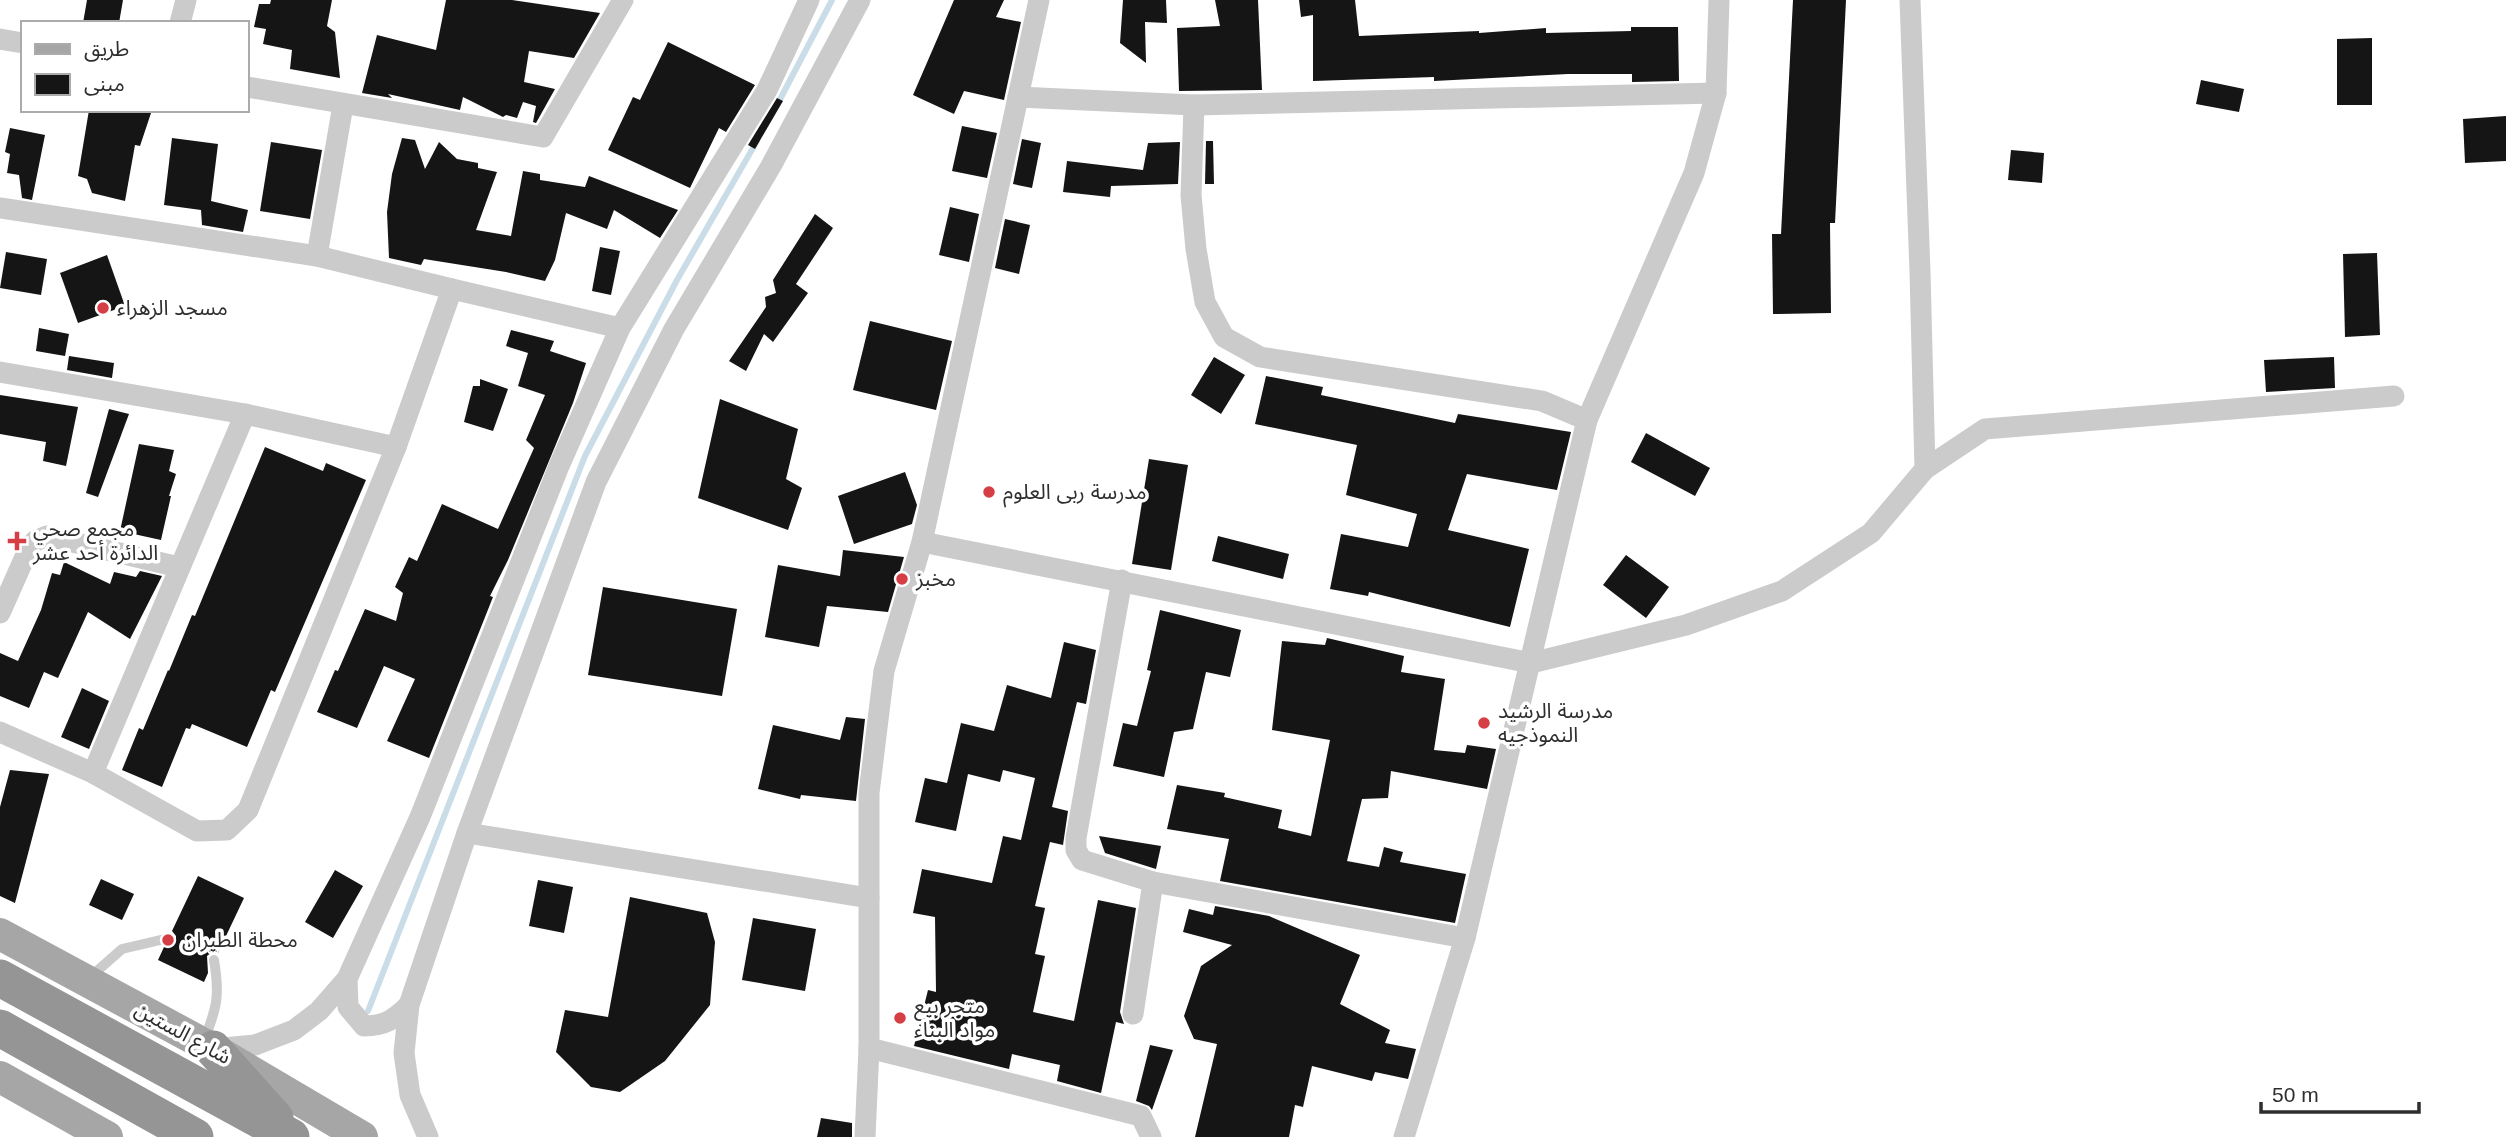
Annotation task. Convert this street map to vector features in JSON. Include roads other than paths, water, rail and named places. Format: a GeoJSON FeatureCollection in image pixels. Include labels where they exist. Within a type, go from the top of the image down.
{"type":"FeatureCollection","features":[{"type":"Feature","properties":{"kind":"highway","name":"شارع الستين"},"geometry":{"type":"LineString","coordinates":[[0,978],[291,1137]]}},
{"type":"Feature","properties":{"kind":"highway"},"geometry":{"type":"LineString","coordinates":[[0,1028],[195,1137]]}},
{"type":"Feature","properties":{"kind":"highway"},"geometry":{"type":"LineString","coordinates":[[208,1046],[291,1137]]}},
{"type":"Feature","properties":{"kind":"main road","name":"شارع الستين"},"geometry":{"type":"LineString","coordinates":[[0,934],[208,1046],[362,1137]]}},
{"type":"Feature","properties":{"kind":"main road"},"geometry":{"type":"LineString","coordinates":[[0,1077],[107,1137]]}},
{"type":"Feature","properties":{"kind":"street"},"geometry":{"type":"LineString","coordinates":[[181,21],[186,0]]}},
{"type":"Feature","properties":{"kind":"street"},"geometry":{"type":"LineString","coordinates":[[248,87],[543,137],[623,0]]}},
{"type":"Feature","properties":{"kind":"street"},"geometry":{"type":"LineString","coordinates":[[208,1046],[255,1045],[295,1030],[319,1011],[346,979],[420,817],[559,466],[620,328],[767,90],[809,0]]}},
{"type":"Feature","properties":{"kind":"street"},"geometry":{"type":"LineString","coordinates":[[428,1137],[410,1095],[404,1053],[409,1005],[467,833],[596,482],[674,329],[771,166],[860,0]]}},
{"type":"Feature","properties":{"kind":"street"},"geometry":{"type":"LineString","coordinates":[[865,1137],[869,1048],[869,793],[884,671],[922,542],[1039,0]]}},
{"type":"Feature","properties":{"kind":"street"},"geometry":{"type":"LineString","coordinates":[[1405,1137],[1465,938],[1587,420],[1694,173],[1716,93],[1719,0]]}},
{"type":"Feature","properties":{"kind":"street"},"geometry":{"type":"LineString","coordinates":[[1910,0],[1925,469]]}},
{"type":"Feature","properties":{"kind":"street"},"geometry":{"type":"LineString","coordinates":[[0,39],[21,43]]}},
{"type":"Feature","properties":{"kind":"street"},"geometry":{"type":"LineString","coordinates":[[1018,97],[1194,105],[1716,93]]}},
{"type":"Feature","properties":{"kind":"street"},"geometry":{"type":"LineString","coordinates":[[317,256],[343,105]]}},
{"type":"Feature","properties":{"kind":"street"},"geometry":{"type":"LineString","coordinates":[[1194,105],[1191,195],[1196,249],[1205,302],[1224,337],[1259,357],[1542,401],[1587,420]]}},
{"type":"Feature","properties":{"kind":"street"},"geometry":{"type":"LineString","coordinates":[[0,208],[317,256],[620,328]]}},
{"type":"Feature","properties":{"kind":"street"},"geometry":{"type":"LineString","coordinates":[[0,732],[93,773],[197,831],[227,830],[248,810],[396,447],[452,289]]}},
{"type":"Feature","properties":{"kind":"street"},"geometry":{"type":"LineString","coordinates":[[0,372],[245,414],[396,447]]}},
{"type":"Feature","properties":{"kind":"street"},"geometry":{"type":"LineString","coordinates":[[922,542],[1531,663],[1686,625],[1782,592],[1871,533],[1925,469],[1984,429],[2394,396]]}},
{"type":"Feature","properties":{"kind":"street"},"geometry":{"type":"LineString","coordinates":[[93,773],[245,414]]}},
{"type":"Feature","properties":{"kind":"street"},"geometry":{"type":"LineString","coordinates":[[0,613],[28,550],[35,541],[47,536],[178,567]]}},
{"type":"Feature","properties":{"kind":"street"},"geometry":{"type":"LineString","coordinates":[[1122,580],[1076,838],[1076,850],[1082,860],[1153,882],[1465,938]]}},
{"type":"Feature","properties":{"kind":"street"},"geometry":{"type":"LineString","coordinates":[[467,833],[869,898]]}},
{"type":"Feature","properties":{"kind":"street"},"geometry":{"type":"LineString","coordinates":[[1133,1013],[1153,882]]}},
{"type":"Feature","properties":{"kind":"street"},"geometry":{"type":"LineString","coordinates":[[346,979],[348,1007],[365,1026],[381,1026],[397,1018],[409,1005]]}},
{"type":"Feature","properties":{"kind":"street"},"geometry":{"type":"LineString","coordinates":[[869,1048],[1141,1116],[1151,1137]]}},
{"type":"Feature","properties":{"kind":"lane"},"geometry":{"type":"LineString","coordinates":[[87,981],[122,949],[169,938]]}},
{"type":"Feature","properties":{"kind":"lane"},"geometry":{"type":"LineString","coordinates":[[208,1046],[219,988],[214,960]]}},
{"type":"Feature","properties":{"kind":"waterway"},"geometry":{"type":"LineString","coordinates":[[776,107],[832,0]]}},
{"type":"Feature","properties":{"kind":"waterway"},"geometry":{"type":"LineString","coordinates":[[368,1011],[585,456],[677,280],[757,141]]}},
{"type":"Feature","properties":{"kind":"place","name":"مسجد الزهراء"},"geometry":{"type":"Point","coordinates":[103,308]}},
{"type":"Feature","properties":{"kind":"place","name":"مدرسة ربى العلوم"},"geometry":{"type":"Point","coordinates":[989,492]}},
{"type":"Feature","properties":{"kind":"place","name":"مجمع صحي الدائرة أحد عشر"},"geometry":{"type":"Point","coordinates":[17,541]}},
{"type":"Feature","properties":{"kind":"place","name":"مخبز"},"geometry":{"type":"Point","coordinates":[902,579]}},
{"type":"Feature","properties":{"kind":"place","name":"مدرسة الرشيد النموذجيه"},"geometry":{"type":"Point","coordinates":[1484,723]}},
{"type":"Feature","properties":{"kind":"place","name":"محطة الطيران"},"geometry":{"type":"Point","coordinates":[168,940]}},
{"type":"Feature","properties":{"kind":"place","name":"متجر بيع مواد البناء"},"geometry":{"type":"Point","coordinates":[900,1018]}}]}
